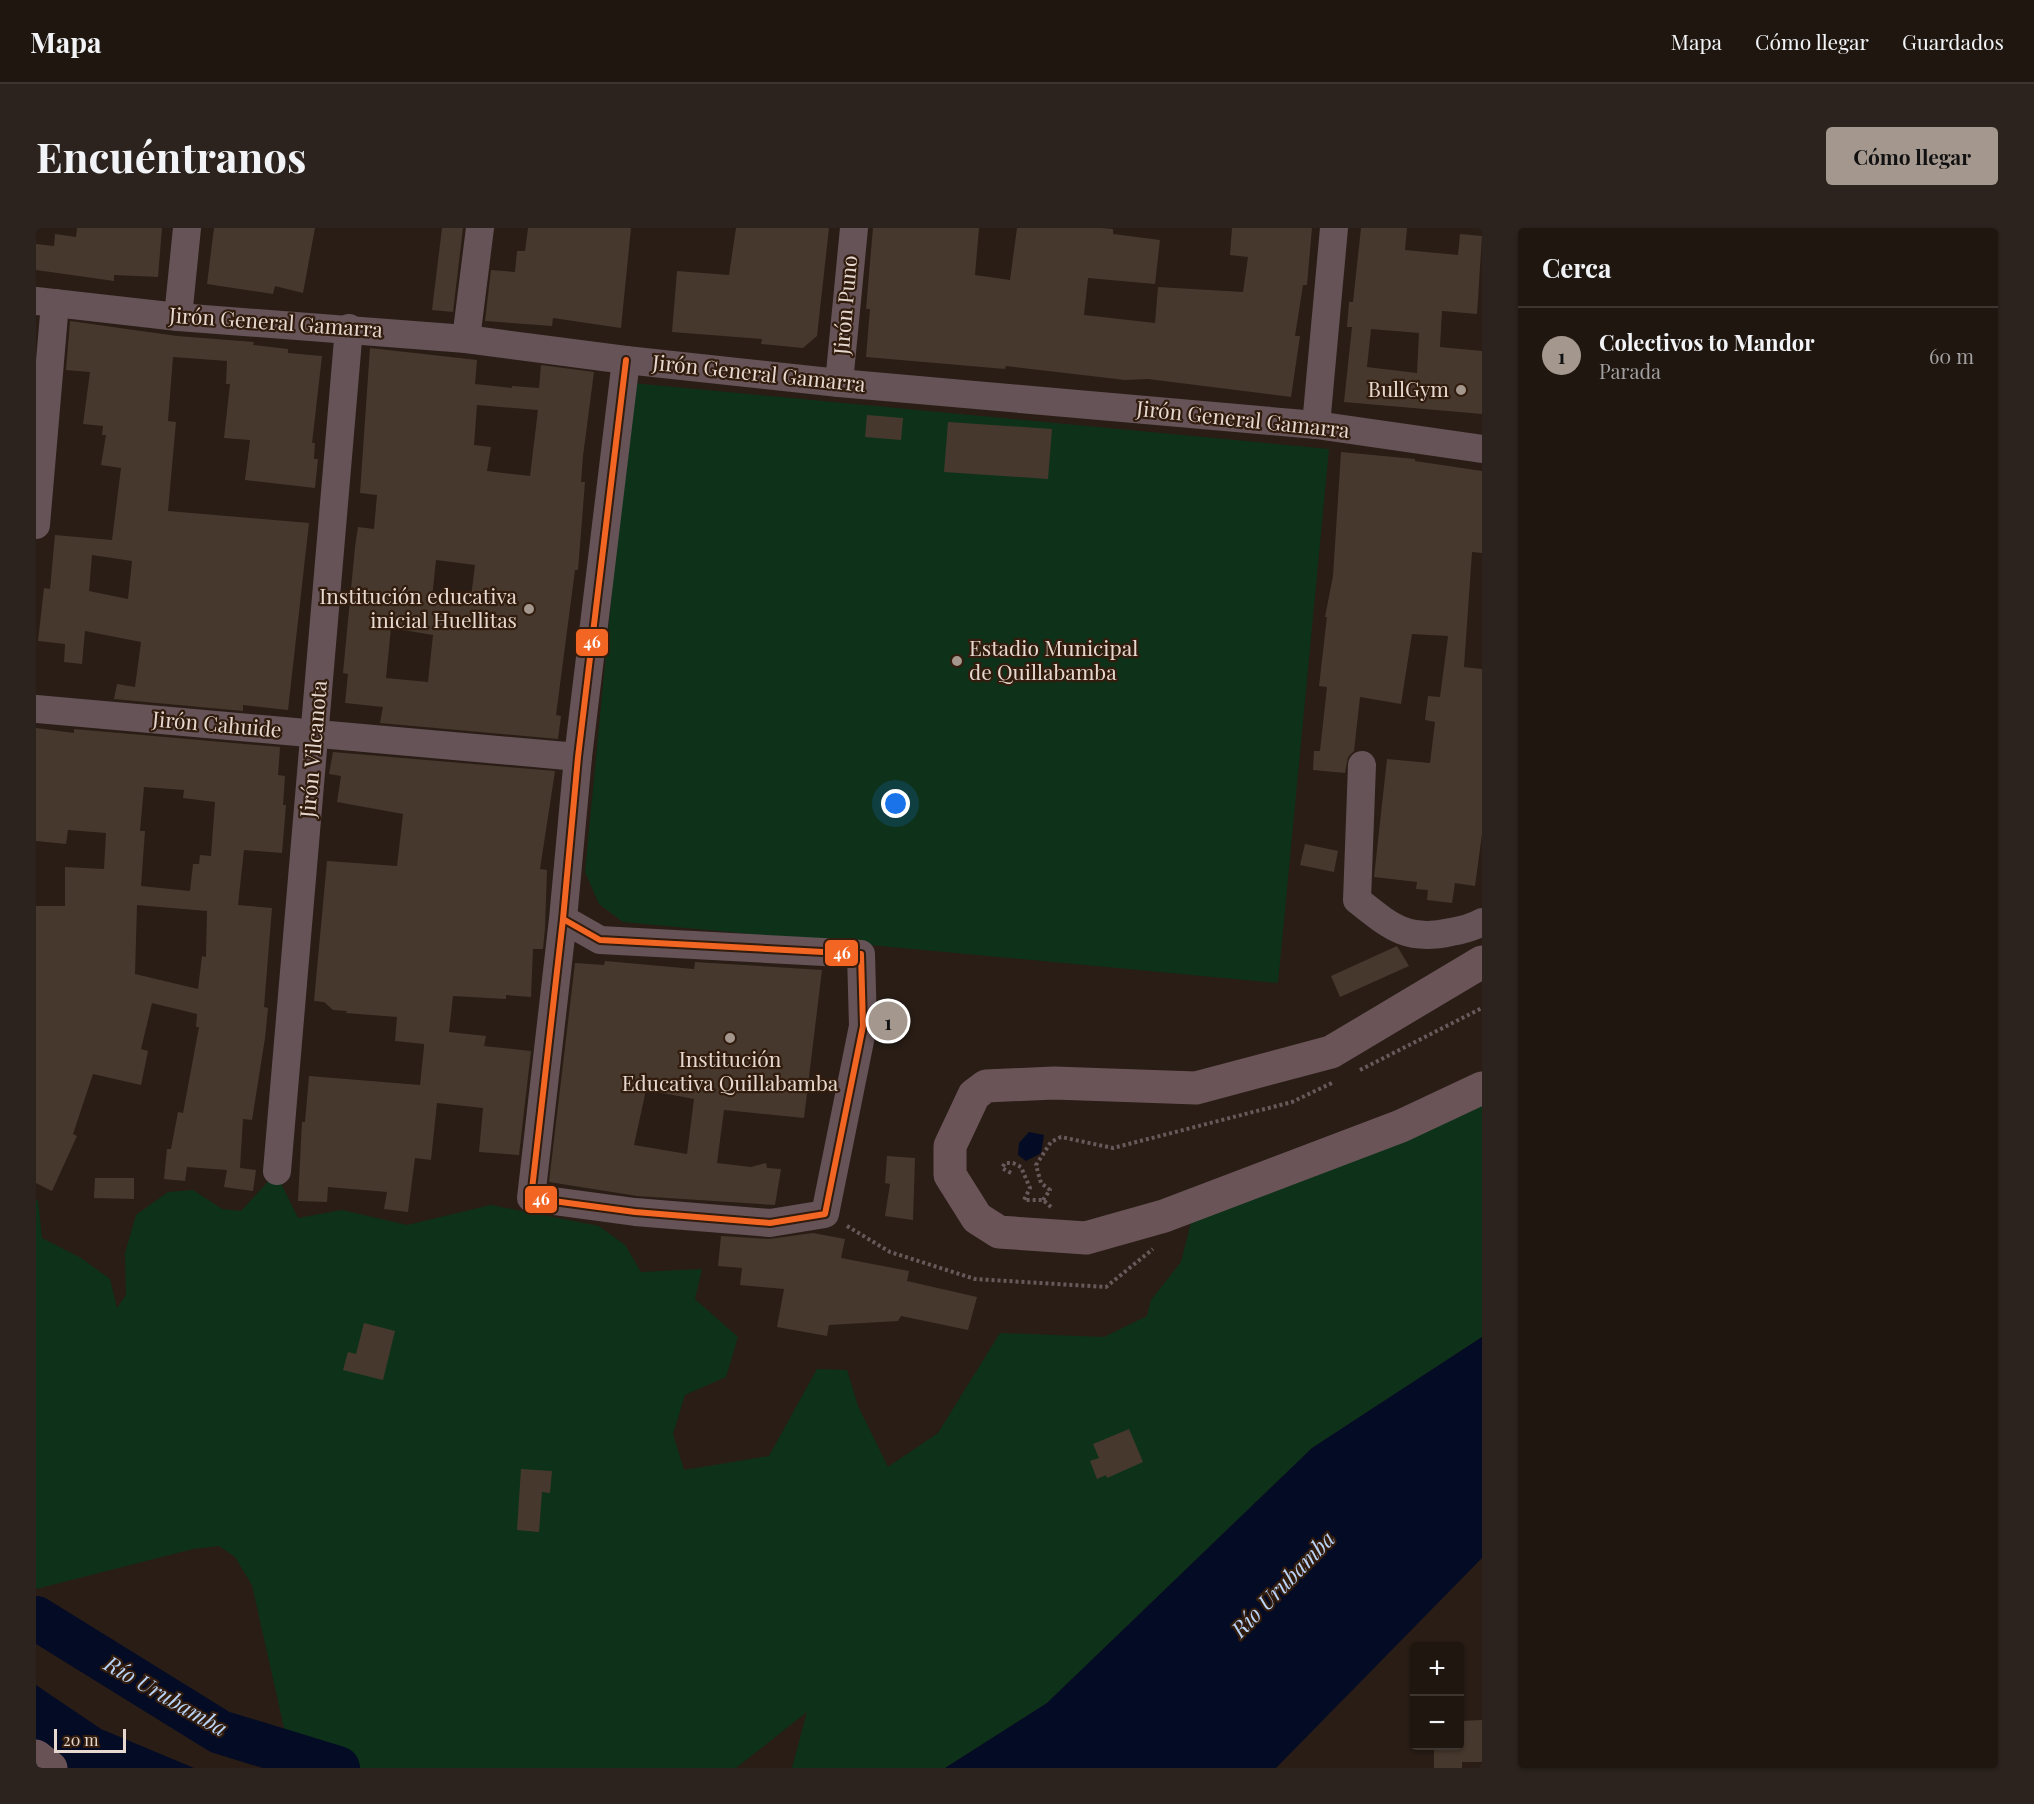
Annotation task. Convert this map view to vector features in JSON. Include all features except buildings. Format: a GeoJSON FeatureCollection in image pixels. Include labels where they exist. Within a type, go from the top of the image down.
{"type":"FeatureCollection","features":[{"type":"Feature","properties":{"kind":"main road"},"geometry":{"type":"LineString","coordinates":[[36,1755],[51,1768]]}},
{"type":"Feature","properties":{"kind":"street"},"geometry":{"type":"LineString","coordinates":[[178,317],[187,228]]}},
{"type":"Feature","properties":{"kind":"street"},"geometry":{"type":"LineString","coordinates":[[466,339],[480,228]]}},
{"type":"Feature","properties":{"kind":"street","name":"Jirón Puno"},"geometry":{"type":"LineString","coordinates":[[839,383],[854,228]]}},
{"type":"Feature","properties":{"kind":"street"},"geometry":{"type":"LineString","coordinates":[[1316,425],[1334,228]]}},
{"type":"Feature","properties":{"kind":"street"},"geometry":{"type":"LineString","coordinates":[[36,525],[46,302]]}},
{"type":"Feature","properties":{"kind":"street","name":"Jirón General Gamarra"},"geometry":{"type":"LineString","coordinates":[[46,302],[178,317],[349,328],[466,339],[626,360],[839,383],[1316,425],[1482,448]]}},
{"type":"Feature","properties":{"kind":"street","name":"Jirón Vilcanota"},"geometry":{"type":"LineString","coordinates":[[277,1171],[349,328]]}},
{"type":"Feature","properties":{"kind":"street"},"geometry":{"type":"LineString","coordinates":[[563,919],[600,940],[861,954],[863,1026],[825,1214],[770,1223],[635,1212],[531,1198],[563,919],[578,757],[626,360]]}},
{"type":"Feature","properties":{"kind":"street","name":"Jirón Cahuide"},"geometry":{"type":"LineString","coordinates":[[36,709],[578,757]]}},
{"type":"Feature","properties":{"kind":"street"},"geometry":{"type":"LineString","coordinates":[[1362,765],[1357,900],[1393,928],[1428,937],[1474,927],[1482,922]]}},
{"type":"Feature","properties":{"kind":"street"},"geometry":{"type":"LineString","coordinates":[[1482,962],[1331,1052],[1196,1088],[1054,1083],[986,1086],[974,1095],[954,1135],[950,1146],[950,1175],[977,1218],[999,1232],[1086,1238],[1164,1216],[1384,1133],[1482,1088]]}},
{"type":"Feature","properties":{"kind":"path"},"geometry":{"type":"LineString","coordinates":[[1043,1200],[1050,1191],[1041,1183],[1036,1165],[1051,1142],[1061,1137],[1113,1148]]}},
{"type":"Feature","properties":{"kind":"path"},"geometry":{"type":"LineString","coordinates":[[1011,1173],[1002,1168],[1005,1163],[1021,1167],[1030,1188]]}},
{"type":"Feature","properties":{"kind":"green space","name":"Estadio Municipal de Quillabamba"},"geometry":{"type":"Polygon","coordinates":[[[632,383],[1329,449],[1278,983],[623,922],[599,904],[585,872],[632,383]]]}},
{"type":"Feature","properties":{"kind":"green space"},"geometry":{"type":"Polygon","coordinates":[[[1482,1088],[1482,1337],[1312,1448],[1047,1703],[945,1768],[792,1768],[807,1712],[736,1768],[293,1768],[252,1585],[235,1557],[219,1546],[193,1549],[36,1589],[36,1200],[38,1201],[42,1238],[81,1258],[110,1279],[117,1308],[126,1295],[125,1253],[136,1215],[168,1192],[193,1190],[222,1209],[241,1211],[276,1173],[298,1218],[342,1210],[407,1225],[491,1205],[599,1226],[625,1245],[641,1272],[702,1269],[695,1299],[738,1337],[726,1377],[685,1395],[673,1434],[684,1470],[769,1456],[817,1369],[847,1370],[858,1406],[888,1467],[938,1433],[1000,1333],[1104,1337],[1147,1316],[1151,1300],[1181,1262],[1196,1203],[1482,1088]]]}},
{"type":"Feature","properties":{"kind":"water"},"geometry":{"type":"Polygon","coordinates":[[[1029,1132],[1044,1135],[1041,1153],[1026,1161],[1018,1155],[1019,1143],[1029,1132]]]}},
{"type":"Feature","properties":{"kind":"water"},"geometry":{"type":"Polygon","coordinates":[[[1482,1337],[1482,1558],[1276,1768],[945,1768],[1047,1703],[1312,1448],[1482,1337]]]}},
{"type":"Feature","properties":{"kind":"water"},"geometry":{"type":"Polygon","coordinates":[[[36,1685],[101,1729],[194,1768],[36,1768],[36,1685]]]}},
{"type":"Feature","properties":{"kind":"waterway","name":"Río Urubamba"},"geometry":{"type":"LineString","coordinates":[[36,1618],[220,1732],[338,1768]]}},
{"type":"Feature","properties":{"kind":"transit line","name":"46"},"geometry":{"type":"LineString","coordinates":[[563,919],[600,940],[861,954],[863,1026],[825,1214],[770,1223],[635,1212],[531,1198],[563,919],[578,757],[626,360]]}},
{"type":"Feature","properties":{"kind":"place","name":"BullGym"},"geometry":{"type":"Point","coordinates":[1461,390]}},
{"type":"Feature","properties":{"kind":"place","name":"Institución educativa inicial Huellitas"},"geometry":{"type":"Point","coordinates":[529,609]}},
{"type":"Feature","properties":{"kind":"place","name":"Estadio Municipal de Quillabamba"},"geometry":{"type":"Point","coordinates":[957,661]}},
{"type":"Feature","properties":{"kind":"place","name":"Colectivos to Mandor"},"geometry":{"type":"Point","coordinates":[888,1021]}},
{"type":"Feature","properties":{"kind":"place","name":"Institución Educativa Quillabamba"},"geometry":{"type":"Point","coordinates":[730,1038]}}]}
